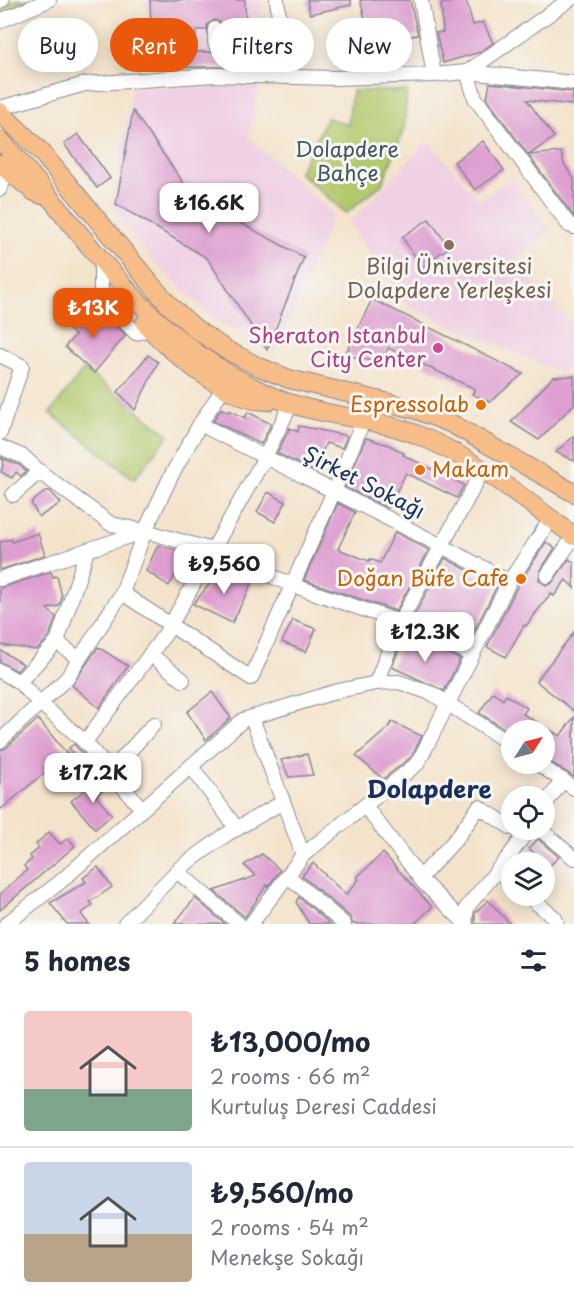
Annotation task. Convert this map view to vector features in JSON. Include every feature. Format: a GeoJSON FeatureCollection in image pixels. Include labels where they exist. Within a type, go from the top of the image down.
{"type":"FeatureCollection","features":[{"type":"Feature","properties":{"kind":"main road"},"geometry":{"type":"LineString","coordinates":[[0,110],[42,153],[171,307],[197,330],[225,349],[257,366],[289,379],[414,409],[452,424],[574,493]]}},
{"type":"Feature","properties":{"kind":"main road"},"geometry":{"type":"LineString","coordinates":[[0,140],[31,173],[101,262],[162,325],[200,356],[225,372],[285,402]]}},
{"type":"Feature","properties":{"kind":"main road"},"geometry":{"type":"LineString","coordinates":[[4,167],[33,191],[51,199]]}},
{"type":"Feature","properties":{"kind":"main road"},"geometry":{"type":"LineString","coordinates":[[115,276],[137,314],[165,345],[194,368],[224,387],[249,398],[285,402],[417,434],[483,470],[574,536]]}},
{"type":"Feature","properties":{"kind":"street"},"geometry":{"type":"LineString","coordinates":[[0,21],[49,0]]}},
{"type":"Feature","properties":{"kind":"street"},"geometry":{"type":"LineString","coordinates":[[277,0],[286,77]]}},
{"type":"Feature","properties":{"kind":"street"},"geometry":{"type":"LineString","coordinates":[[421,0],[434,75]]}},
{"type":"Feature","properties":{"kind":"street"},"geometry":{"type":"LineString","coordinates":[[467,72],[569,0]]}},
{"type":"Feature","properties":{"kind":"street"},"geometry":{"type":"LineString","coordinates":[[247,76],[249,72]]}},
{"type":"Feature","properties":{"kind":"street"},"geometry":{"type":"LineString","coordinates":[[467,72],[475,98],[568,225],[574,227]]}},
{"type":"Feature","properties":{"kind":"street"},"geometry":{"type":"LineString","coordinates":[[0,110],[85,84],[214,75],[334,78],[467,72],[574,83]]}},
{"type":"Feature","properties":{"kind":"street"},"geometry":{"type":"LineString","coordinates":[[0,189],[4,167]]}},
{"type":"Feature","properties":{"kind":"street"},"geometry":{"type":"LineString","coordinates":[[101,262],[101,298],[136,333],[150,329]]}},
{"type":"Feature","properties":{"kind":"street"},"geometry":{"type":"LineString","coordinates":[[0,355],[22,366],[0,433]]}},
{"type":"Feature","properties":{"kind":"street"},"geometry":{"type":"LineString","coordinates":[[0,741],[67,678],[122,593],[145,531],[171,476],[200,423],[224,387]]}},
{"type":"Feature","properties":{"kind":"street"},"geometry":{"type":"LineString","coordinates":[[85,742],[171,624],[265,457],[285,402]]}},
{"type":"Feature","properties":{"kind":"street"},"geometry":{"type":"LineString","coordinates":[[122,593],[251,678],[363,420]]}},
{"type":"Feature","properties":{"kind":"street","name":"Şirket Sokağı"},"geometry":{"type":"LineString","coordinates":[[200,423],[443,546],[509,582]]}},
{"type":"Feature","properties":{"kind":"street"},"geometry":{"type":"LineString","coordinates":[[0,447],[24,457],[40,472],[111,524],[212,550],[292,585],[400,622],[472,655]]}},
{"type":"Feature","properties":{"kind":"street"},"geometry":{"type":"LineString","coordinates":[[376,683],[400,622],[483,470]]}},
{"type":"Feature","properties":{"kind":"street"},"geometry":{"type":"LineString","coordinates":[[13,495],[40,472]]}},
{"type":"Feature","properties":{"kind":"street"},"geometry":{"type":"LineString","coordinates":[[251,924],[303,855],[418,764],[509,582],[550,519]]}},
{"type":"Feature","properties":{"kind":"street"},"geometry":{"type":"LineString","coordinates":[[0,579],[145,531]]}},
{"type":"Feature","properties":{"kind":"street"},"geometry":{"type":"LineString","coordinates":[[547,576],[574,536]]}},
{"type":"Feature","properties":{"kind":"street"},"geometry":{"type":"LineString","coordinates":[[19,682],[57,642],[87,551]]}},
{"type":"Feature","properties":{"kind":"street"},"geometry":{"type":"LineString","coordinates":[[57,642],[79,659]]}},
{"type":"Feature","properties":{"kind":"street"},"geometry":{"type":"LineString","coordinates":[[150,654],[183,680]]}},
{"type":"Feature","properties":{"kind":"street"},"geometry":{"type":"LineString","coordinates":[[0,671],[19,682],[85,742],[142,810]]}},
{"type":"Feature","properties":{"kind":"street"},"geometry":{"type":"LineString","coordinates":[[0,919],[6,924],[20,920],[243,720],[338,691],[376,683],[399,682],[433,694],[501,738]]}},
{"type":"Feature","properties":{"kind":"street"},"geometry":{"type":"LineString","coordinates":[[252,717],[303,855]]}},
{"type":"Feature","properties":{"kind":"street"},"geometry":{"type":"LineString","coordinates":[[110,772],[154,724]]}},
{"type":"Feature","properties":{"kind":"street"},"geometry":{"type":"LineString","coordinates":[[191,766],[237,829]]}},
{"type":"Feature","properties":{"kind":"street"},"geometry":{"type":"LineString","coordinates":[[553,774],[568,784],[555,796]]}},
{"type":"Feature","properties":{"kind":"street"},"geometry":{"type":"LineString","coordinates":[[125,924],[177,872],[237,829],[283,802]]}},
{"type":"Feature","properties":{"kind":"street"},"geometry":{"type":"LineString","coordinates":[[365,806],[420,878],[465,924]]}},
{"type":"Feature","properties":{"kind":"street"},"geometry":{"type":"LineString","coordinates":[[420,878],[456,839],[479,807],[501,820]]}},
{"type":"Feature","properties":{"kind":"street"},"geometry":{"type":"LineString","coordinates":[[465,924],[467,907],[497,870],[514,840]]}},
{"type":"Feature","properties":{"kind":"street"},"geometry":{"type":"LineString","coordinates":[[553,840],[574,858]]}},
{"type":"Feature","properties":{"kind":"street"},"geometry":{"type":"LineString","coordinates":[[497,870],[501,873]]}},
{"type":"Feature","properties":{"kind":"street"},"geometry":{"type":"LineString","coordinates":[[177,872],[239,924]]}},
{"type":"Feature","properties":{"kind":"street"},"geometry":{"type":"LineString","coordinates":[[288,876],[344,924]]}},
{"type":"Feature","properties":{"kind":"street"},"geometry":{"type":"LineString","coordinates":[[540,906],[555,918],[557,924]]}},
{"type":"Feature","properties":{"kind":"shaded area"},"geometry":{"type":"Polygon","coordinates":[[[144,0],[260,0],[264,18],[210,18],[210,51],[198,51],[198,18],[148,18],[144,0]]]}},
{"type":"Feature","properties":{"kind":"shaded area"},"geometry":{"type":"Polygon","coordinates":[[[260,85],[248,137],[333,214],[277,350],[216,321],[151,259],[112,207],[132,88],[260,85]]]}},
{"type":"Feature","properties":{"kind":"shaded area","name":"Bilgi Üniversitesi Dolapdere Yerleşkesi"},"geometry":{"type":"Polygon","coordinates":[[[428,140],[479,201],[512,178],[551,231],[515,260],[574,326],[574,361],[560,372],[410,308],[349,224],[428,140]]]}},
{"type":"Feature","properties":{"kind":"green space"},"geometry":{"type":"Polygon","coordinates":[[[16,0],[34,0],[0,15],[0,7],[16,0]]]}},
{"type":"Feature","properties":{"kind":"green space","name":"Dolapdere Bahçe"},"geometry":{"type":"Polygon","coordinates":[[[352,91],[407,91],[404,129],[382,184],[346,213],[299,172],[327,118],[348,125],[352,91]]]}},
{"type":"Feature","properties":{"kind":"green space"},"geometry":{"type":"Polygon","coordinates":[[[84,369],[169,435],[134,479],[50,413],[84,369]]]}},
{"type":"Feature","properties":{"kind":"building"},"geometry":{"type":"Polygon","coordinates":[[[150,0],[245,0],[246,18],[210,18],[206,30],[198,30],[198,18],[151,18],[150,0]]]}},
{"type":"Feature","properties":{"kind":"building"},"geometry":{"type":"Polygon","coordinates":[[[307,0],[351,0],[351,5],[310,14],[307,0]]]}},
{"type":"Feature","properties":{"kind":"building"},"geometry":{"type":"Polygon","coordinates":[[[360,0],[410,0],[418,35],[412,36],[412,18],[365,18],[360,0]]]}},
{"type":"Feature","properties":{"kind":"building"},"geometry":{"type":"Polygon","coordinates":[[[466,0],[473,25],[483,22],[493,43],[480,52],[443,63],[436,33],[443,32],[441,4],[466,0]]]}},
{"type":"Feature","properties":{"kind":"building"},"geometry":{"type":"Polygon","coordinates":[[[198,52],[210,52],[210,67],[198,67],[198,52]]]}},
{"type":"Feature","properties":{"kind":"building"},"geometry":{"type":"Polygon","coordinates":[[[490,83],[573,92],[572,105],[527,100],[554,137],[529,155],[561,152],[564,164],[574,179],[574,217],[487,99],[490,83]]]}},
{"type":"Feature","properties":{"kind":"building"},"geometry":{"type":"Polygon","coordinates":[[[133,111],[194,198],[304,257],[267,350],[207,258],[116,204],[133,111]]]}},
{"type":"Feature","properties":{"kind":"building"},"geometry":{"type":"Polygon","coordinates":[[[78,134],[110,178],[97,188],[64,144],[78,134]]]}},
{"type":"Feature","properties":{"kind":"building"},"geometry":{"type":"Polygon","coordinates":[[[483,141],[504,170],[475,190],[454,162],[483,141]]]}},
{"type":"Feature","properties":{"kind":"building"},"geometry":{"type":"Polygon","coordinates":[[[429,219],[449,247],[422,267],[402,237],[429,219]]]}},
{"type":"Feature","properties":{"kind":"building","name":"Sheraton Istanbul City Center"},"geometry":{"type":"Polygon","coordinates":[[[372,299],[523,374],[490,402],[472,394],[475,389],[388,348],[381,363],[345,355],[372,299]]]}},
{"type":"Feature","properties":{"kind":"building"},"geometry":{"type":"Polygon","coordinates":[[[97,308],[126,335],[94,373],[65,347],[75,335],[64,325],[75,313],[86,322],[97,308]]]}},
{"type":"Feature","properties":{"kind":"building"},"geometry":{"type":"Polygon","coordinates":[[[148,355],[158,362],[135,410],[118,392],[148,355]]]}},
{"type":"Feature","properties":{"kind":"building"},"geometry":{"type":"Polygon","coordinates":[[[574,376],[574,404],[539,440],[511,422],[553,377],[574,376]]]}},
{"type":"Feature","properties":{"kind":"building"},"geometry":{"type":"Polygon","coordinates":[[[221,409],[228,412],[229,410],[245,418],[248,412],[271,424],[261,444],[213,421],[221,409]]]}},
{"type":"Feature","properties":{"kind":"building"},"geometry":{"type":"Polygon","coordinates":[[[299,426],[347,436],[342,448],[326,443],[314,471],[277,453],[290,428],[298,432],[299,426]]]}},
{"type":"Feature","properties":{"kind":"building"},"geometry":{"type":"Polygon","coordinates":[[[574,436],[574,461],[556,452],[574,436]]]}},
{"type":"Feature","properties":{"kind":"building"},"geometry":{"type":"Polygon","coordinates":[[[366,438],[389,445],[404,453],[403,455],[464,485],[457,498],[406,473],[388,508],[345,487],[366,438]]]}},
{"type":"Feature","properties":{"kind":"building"},"geometry":{"type":"Polygon","coordinates":[[[0,457],[19,465],[26,471],[21,476],[16,472],[12,478],[1,472],[4,461],[0,457]]]}},
{"type":"Feature","properties":{"kind":"building"},"geometry":{"type":"Polygon","coordinates":[[[46,491],[50,491],[61,503],[39,517],[31,503],[46,491]]]}},
{"type":"Feature","properties":{"kind":"building"},"geometry":{"type":"Polygon","coordinates":[[[268,492],[286,502],[275,522],[257,512],[268,492]]]}},
{"type":"Feature","properties":{"kind":"building"},"geometry":{"type":"Polygon","coordinates":[[[338,503],[355,512],[338,549],[380,563],[395,532],[429,550],[396,611],[304,580],[338,503]]]}},
{"type":"Feature","properties":{"kind":"building"},"geometry":{"type":"Polygon","coordinates":[[[38,533],[45,555],[0,570],[0,542],[11,539],[12,542],[38,533]]]}},
{"type":"Feature","properties":{"kind":"building"},"geometry":{"type":"Polygon","coordinates":[[[546,542],[555,548],[540,571],[539,580],[546,585],[551,584],[569,559],[574,563],[574,588],[566,580],[554,596],[551,593],[526,626],[524,625],[506,657],[487,647],[517,587],[546,542]]]}},
{"type":"Feature","properties":{"kind":"building"},"geometry":{"type":"Polygon","coordinates":[[[158,545],[187,553],[169,586],[146,571],[158,545]]]}},
{"type":"Feature","properties":{"kind":"building"},"geometry":{"type":"Polygon","coordinates":[[[445,558],[497,586],[468,643],[413,618],[445,558]]]}},
{"type":"Feature","properties":{"kind":"building"},"geometry":{"type":"Polygon","coordinates":[[[223,568],[252,583],[232,623],[193,604],[223,568]]]}},
{"type":"Feature","properties":{"kind":"building"},"geometry":{"type":"Polygon","coordinates":[[[51,572],[53,577],[57,576],[62,597],[59,606],[47,609],[56,617],[49,637],[37,650],[0,645],[0,588],[51,572]]]}},
{"type":"Feature","properties":{"kind":"building"},"geometry":{"type":"Polygon","coordinates":[[[293,620],[316,629],[306,652],[282,642],[293,620]]]}},
{"type":"Feature","properties":{"kind":"building"},"geometry":{"type":"Polygon","coordinates":[[[574,632],[574,711],[536,681],[574,632]]]}},
{"type":"Feature","properties":{"kind":"building"},"geometry":{"type":"Polygon","coordinates":[[[405,634],[460,659],[444,691],[392,667],[405,634]]]}},
{"type":"Feature","properties":{"kind":"building"},"geometry":{"type":"Polygon","coordinates":[[[98,647],[128,666],[99,708],[72,685],[98,647]]]}},
{"type":"Feature","properties":{"kind":"building"},"geometry":{"type":"Polygon","coordinates":[[[0,650],[23,664],[17,671],[0,662],[0,650]]]}},
{"type":"Feature","properties":{"kind":"building"},"geometry":{"type":"Polygon","coordinates":[[[212,692],[231,718],[206,740],[187,712],[212,692]]]}},
{"type":"Feature","properties":{"kind":"building"},"geometry":{"type":"Polygon","coordinates":[[[493,692],[503,700],[506,695],[527,708],[523,714],[533,720],[501,720],[501,727],[479,713],[493,692]]]}},
{"type":"Feature","properties":{"kind":"building"},"geometry":{"type":"Polygon","coordinates":[[[574,717],[574,777],[555,765],[555,733],[560,736],[574,717]]]}},
{"type":"Feature","properties":{"kind":"building"},"geometry":{"type":"Polygon","coordinates":[[[38,719],[67,754],[0,810],[0,750],[6,748],[38,719]]]}},
{"type":"Feature","properties":{"kind":"building"},"geometry":{"type":"Polygon","coordinates":[[[392,722],[422,736],[411,757],[383,779],[356,756],[392,722]]]}},
{"type":"Feature","properties":{"kind":"building"},"geometry":{"type":"Polygon","coordinates":[[[74,744],[102,776],[95,781],[69,748],[74,744]]]}},
{"type":"Feature","properties":{"kind":"building"},"geometry":{"type":"Polygon","coordinates":[[[307,754],[313,775],[289,777],[281,760],[307,754]]]}},
{"type":"Feature","properties":{"kind":"building"},"geometry":{"type":"Polygon","coordinates":[[[101,777],[108,786],[96,796],[112,815],[95,829],[71,801],[101,777]]]}},
{"type":"Feature","properties":{"kind":"building"},"geometry":{"type":"Polygon","coordinates":[[[49,832],[60,844],[68,838],[75,846],[0,910],[0,894],[27,870],[24,866],[39,848],[36,844],[49,832]]]}},
{"type":"Feature","properties":{"kind":"building"},"geometry":{"type":"Polygon","coordinates":[[[539,840],[553,852],[533,852],[529,848],[539,840]]]}},
{"type":"Feature","properties":{"kind":"building"},"geometry":{"type":"Polygon","coordinates":[[[383,853],[432,907],[414,924],[353,924],[350,917],[302,876],[313,863],[346,895],[359,879],[357,877],[383,853]]]}},
{"type":"Feature","properties":{"kind":"building"},"geometry":{"type":"Polygon","coordinates":[[[262,854],[280,870],[245,917],[214,891],[256,876],[244,865],[262,854]]]}},
{"type":"Feature","properties":{"kind":"building"},"geometry":{"type":"Polygon","coordinates":[[[98,867],[112,887],[90,902],[93,905],[81,914],[89,924],[67,924],[50,903],[86,882],[83,878],[98,867]]]}},
{"type":"Feature","properties":{"kind":"building"},"geometry":{"type":"Polygon","coordinates":[[[299,897],[330,924],[309,924],[296,902],[299,897]]]}},
{"type":"Feature","properties":{"kind":"building"},"geometry":{"type":"Polygon","coordinates":[[[195,898],[225,924],[174,924],[195,898]]]}},
{"type":"Feature","properties":{"kind":"building"},"geometry":{"type":"Polygon","coordinates":[[[488,900],[510,924],[475,924],[475,913],[488,900]]]}},
{"type":"Feature","properties":{"kind":"place","name":"Bilgi Üniversitesi Dolapdere Yerleşkesi"},"geometry":{"type":"Point","coordinates":[449,245]}},
{"type":"Feature","properties":{"kind":"place","name":"Sheraton Istanbul City Center"},"geometry":{"type":"Point","coordinates":[438,348]}},
{"type":"Feature","properties":{"kind":"place","name":"Espressolab"},"geometry":{"type":"Point","coordinates":[481,405]}},
{"type":"Feature","properties":{"kind":"place","name":"Makam"},"geometry":{"type":"Point","coordinates":[420,470]}},
{"type":"Feature","properties":{"kind":"place","name":"Doğan Büfe Cafe"},"geometry":{"type":"Point","coordinates":[521,579]}},
{"type":"Feature","properties":{"kind":"district","name":"Dolapdere"},"geometry":{"type":"Point","coordinates":[429,790]}}]}
